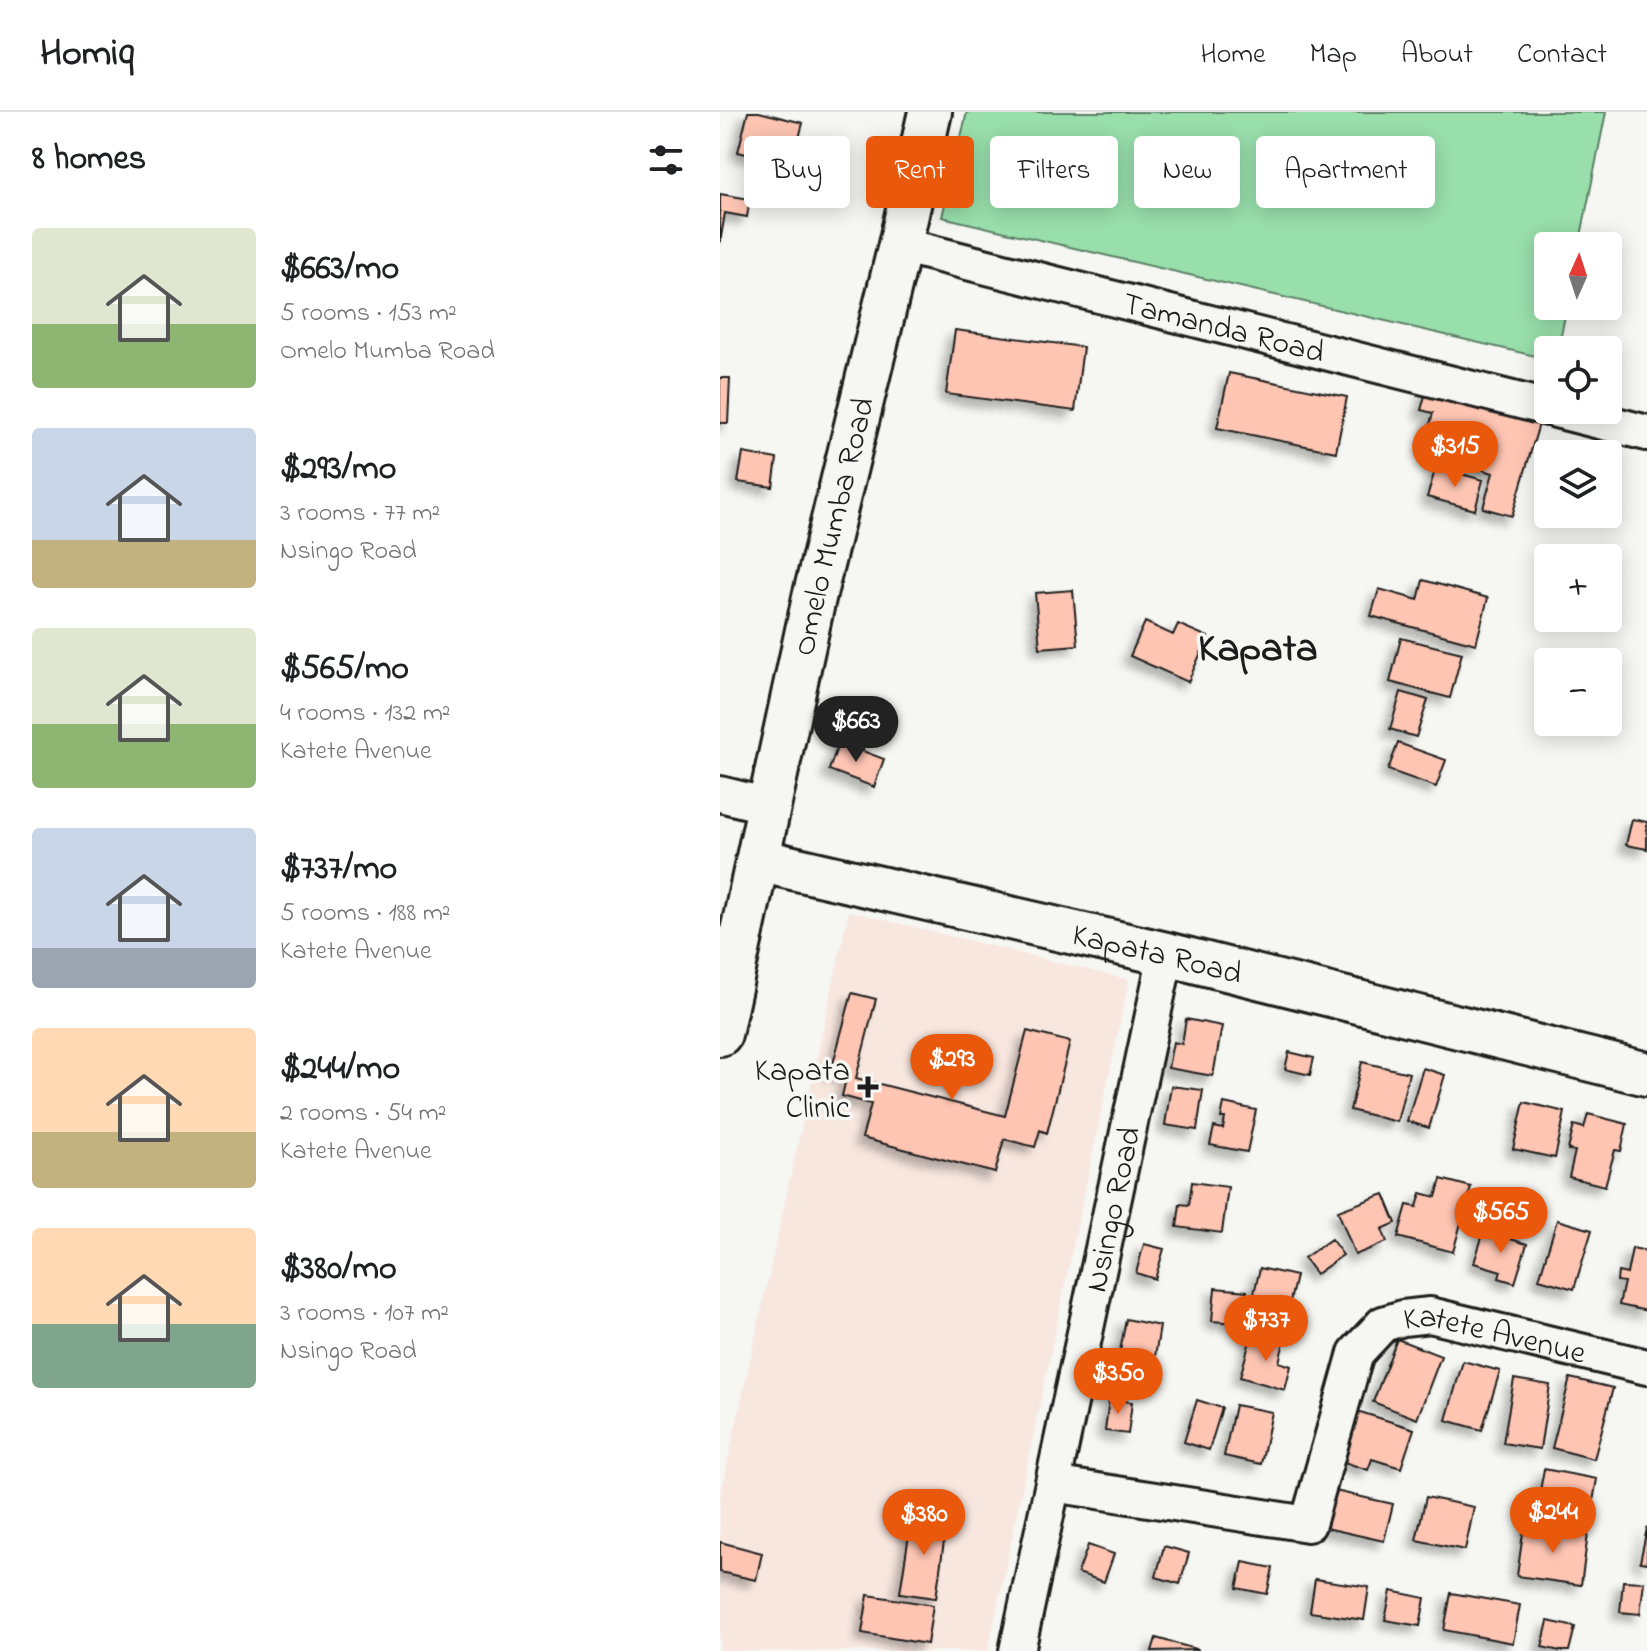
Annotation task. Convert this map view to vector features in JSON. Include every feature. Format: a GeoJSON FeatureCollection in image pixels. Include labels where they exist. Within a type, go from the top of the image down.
{"type":"FeatureCollection","features":[{"type":"Feature","properties":{"kind":"street","name":"Omelo Mumba Road"},"geometry":{"type":"LineString","coordinates":[[720,1034],[814,598],[930,112]]}},
{"type":"Feature","properties":{"kind":"street","name":"Tamanda Road"},"geometry":{"type":"LineString","coordinates":[[900,245],[1534,404]]}},
{"type":"Feature","properties":{"kind":"street"},"geometry":{"type":"LineString","coordinates":[[1611,424],[1647,433]]}},
{"type":"Feature","properties":{"kind":"street"},"geometry":{"type":"LineString","coordinates":[[720,794],[769,806]]}},
{"type":"Feature","properties":{"kind":"street","name":"Kapata Road"},"geometry":{"type":"LineString","coordinates":[[758,860],[1166,954],[1647,1074]]}},
{"type":"Feature","properties":{"kind":"street","name":"Nsingo Road"},"geometry":{"type":"LineString","coordinates":[[1017,1651],[1166,954]]}},
{"type":"Feature","properties":{"kind":"street","name":"Katete Avenue"},"geometry":{"type":"LineString","coordinates":[[1053,1484],[1308,1524],[1356,1353],[1383,1324],[1403,1318],[1430,1315],[1647,1367]]}},
{"type":"Feature","properties":{"kind":"shaded area"},"geometry":{"type":"Polygon","coordinates":[[[849,911],[1129,980],[988,1651],[720,1651],[720,1497],[849,911]]]}},
{"type":"Feature","properties":{"kind":"green space"},"geometry":{"type":"Polygon","coordinates":[[[967,112],[1606,112],[1582,232],[1534,232],[1534,320],[1564,320],[1561,336],[1534,336],[1534,356],[942,217],[944,208],[974,208],[974,136],[961,136],[967,112]]]}},
{"type":"Feature","properties":{"kind":"building"},"geometry":{"type":"Polygon","coordinates":[[[748,112],[803,123],[800,136],[744,136],[744,153],[738,152],[748,112]]]}},
{"type":"Feature","properties":{"kind":"building"},"geometry":{"type":"Polygon","coordinates":[[[720,194],[744,198],[744,208],[748,208],[747,217],[725,213],[720,243],[720,194]]]}},
{"type":"Feature","properties":{"kind":"building"},"geometry":{"type":"Polygon","coordinates":[[[955,330],[1083,347],[1075,411],[946,394],[955,330]]]}},
{"type":"Feature","properties":{"kind":"building"},"geometry":{"type":"Polygon","coordinates":[[[1229,373],[1347,397],[1336,452],[1217,428],[1229,373]]]}},
{"type":"Feature","properties":{"kind":"building"},"geometry":{"type":"Polygon","coordinates":[[[720,378],[730,378],[728,423],[720,423],[720,378]]]}},
{"type":"Feature","properties":{"kind":"building"},"geometry":{"type":"Polygon","coordinates":[[[1428,385],[1534,415],[1534,424],[1539,424],[1512,516],[1483,508],[1493,473],[1454,461],[1461,437],[1429,428],[1433,413],[1421,410],[1428,385]]]}},
{"type":"Feature","properties":{"kind":"building"},"geometry":{"type":"Polygon","coordinates":[[[743,453],[777,459],[773,487],[738,482],[743,453]]]}},
{"type":"Feature","properties":{"kind":"building"},"geometry":{"type":"Polygon","coordinates":[[[1436,467],[1483,480],[1475,510],[1427,497],[1436,467]]]}},
{"type":"Feature","properties":{"kind":"building"},"geometry":{"type":"Polygon","coordinates":[[[1423,580],[1488,598],[1476,644],[1371,616],[1379,589],[1418,600],[1423,580]]]}},
{"type":"Feature","properties":{"kind":"building"},"geometry":{"type":"Polygon","coordinates":[[[1073,590],[1078,645],[1040,648],[1035,593],[1073,590]]]}},
{"type":"Feature","properties":{"kind":"building"},"geometry":{"type":"Polygon","coordinates":[[[1145,622],[1173,635],[1178,624],[1208,637],[1188,682],[1130,656],[1145,622]]]}},
{"type":"Feature","properties":{"kind":"building"},"geometry":{"type":"Polygon","coordinates":[[[1401,638],[1462,653],[1450,698],[1390,682],[1401,638]]]}},
{"type":"Feature","properties":{"kind":"building"},"geometry":{"type":"Polygon","coordinates":[[[1401,692],[1428,700],[1416,737],[1390,729],[1401,692]]]}},
{"type":"Feature","properties":{"kind":"building"},"geometry":{"type":"Polygon","coordinates":[[[839,742],[884,759],[874,787],[829,770],[839,742]]]}},
{"type":"Feature","properties":{"kind":"building"},"geometry":{"type":"Polygon","coordinates":[[[1398,743],[1446,760],[1436,787],[1388,770],[1398,743]]]}},
{"type":"Feature","properties":{"kind":"building"},"geometry":{"type":"Polygon","coordinates":[[[1632,819],[1647,822],[1647,849],[1626,845],[1632,819]]]}},
{"type":"Feature","properties":{"kind":"building","name":"Kapata Clinic"},"geometry":{"type":"Polygon","coordinates":[[[852,993],[876,999],[856,1078],[1005,1116],[1027,1031],[1070,1042],[1047,1133],[1040,1130],[1035,1147],[1004,1139],[995,1173],[862,1138],[871,1104],[842,1096],[847,1075],[831,1071],[852,993]]]}},
{"type":"Feature","properties":{"kind":"building"},"geometry":{"type":"Polygon","coordinates":[[[1186,1019],[1222,1026],[1213,1076],[1168,1068],[1173,1042],[1182,1044],[1186,1019]]]}},
{"type":"Feature","properties":{"kind":"building"},"geometry":{"type":"Polygon","coordinates":[[[1289,1052],[1314,1058],[1310,1075],[1285,1069],[1289,1052]]]}},
{"type":"Feature","properties":{"kind":"building"},"geometry":{"type":"Polygon","coordinates":[[[1362,1062],[1409,1073],[1397,1122],[1350,1110],[1362,1062]]]}},
{"type":"Feature","properties":{"kind":"building"},"geometry":{"type":"Polygon","coordinates":[[[1423,1068],[1445,1075],[1429,1128],[1407,1121],[1423,1068]]]}},
{"type":"Feature","properties":{"kind":"building"},"geometry":{"type":"Polygon","coordinates":[[[1171,1086],[1203,1090],[1197,1130],[1165,1125],[1171,1086]]]}},
{"type":"Feature","properties":{"kind":"building"},"geometry":{"type":"Polygon","coordinates":[[[1524,1102],[1565,1112],[1555,1158],[1513,1149],[1524,1102]]]}},
{"type":"Feature","properties":{"kind":"building"},"geometry":{"type":"Polygon","coordinates":[[[1224,1103],[1256,1110],[1247,1152],[1210,1145],[1214,1127],[1223,1129],[1225,1118],[1221,1118],[1224,1103]]]}},
{"type":"Feature","properties":{"kind":"building"},"geometry":{"type":"Polygon","coordinates":[[[1588,1114],[1627,1124],[1621,1151],[1615,1150],[1605,1186],[1569,1177],[1575,1151],[1568,1150],[1574,1125],[1584,1128],[1588,1114]]]}},
{"type":"Feature","properties":{"kind":"building"},"geometry":{"type":"Polygon","coordinates":[[[1441,1179],[1471,1187],[1453,1252],[1398,1237],[1407,1205],[1417,1207],[1421,1193],[1436,1197],[1441,1179]]]}},
{"type":"Feature","properties":{"kind":"building"},"geometry":{"type":"Polygon","coordinates":[[[1192,1182],[1228,1187],[1222,1233],[1177,1227],[1180,1204],[1189,1205],[1192,1182]]]}},
{"type":"Feature","properties":{"kind":"building"},"geometry":{"type":"Polygon","coordinates":[[[1494,1191],[1534,1202],[1525,1233],[1485,1222],[1494,1191]]]}},
{"type":"Feature","properties":{"kind":"building"},"geometry":{"type":"Polygon","coordinates":[[[1384,1194],[1396,1223],[1382,1229],[1387,1242],[1355,1255],[1338,1211],[1384,1194]]]}},
{"type":"Feature","properties":{"kind":"building"},"geometry":{"type":"Polygon","coordinates":[[[1557,1220],[1592,1230],[1574,1289],[1539,1279],[1557,1220]]]}},
{"type":"Feature","properties":{"kind":"building"},"geometry":{"type":"Polygon","coordinates":[[[1484,1231],[1527,1244],[1515,1283],[1499,1278],[1501,1271],[1474,1263],[1484,1231]]]}},
{"type":"Feature","properties":{"kind":"building"},"geometry":{"type":"Polygon","coordinates":[[[1331,1239],[1343,1255],[1316,1274],[1304,1258],[1331,1239]]]}},
{"type":"Feature","properties":{"kind":"building"},"geometry":{"type":"Polygon","coordinates":[[[1144,1244],[1164,1249],[1155,1279],[1136,1273],[1144,1244]]]}},
{"type":"Feature","properties":{"kind":"building"},"geometry":{"type":"Polygon","coordinates":[[[1632,1248],[1647,1251],[1647,1311],[1619,1305],[1624,1282],[1617,1281],[1618,1272],[1627,1274],[1632,1248]]]}},
{"type":"Feature","properties":{"kind":"building"},"geometry":{"type":"Polygon","coordinates":[[[1260,1268],[1296,1276],[1288,1310],[1252,1302],[1260,1268]]]}},
{"type":"Feature","properties":{"kind":"building"},"geometry":{"type":"Polygon","coordinates":[[[1215,1288],[1247,1291],[1245,1311],[1238,1310],[1237,1323],[1212,1321],[1215,1288]]]}},
{"type":"Feature","properties":{"kind":"building"},"geometry":{"type":"Polygon","coordinates":[[[1126,1319],[1160,1326],[1152,1375],[1117,1368],[1126,1319]]]}},
{"type":"Feature","properties":{"kind":"building"},"geometry":{"type":"Polygon","coordinates":[[[1252,1334],[1284,1342],[1279,1362],[1291,1366],[1285,1390],[1240,1377],[1252,1334]]]}},
{"type":"Feature","properties":{"kind":"building"},"geometry":{"type":"Polygon","coordinates":[[[1397,1339],[1441,1356],[1417,1419],[1373,1402],[1397,1339]]]}},
{"type":"Feature","properties":{"kind":"building"},"geometry":{"type":"Polygon","coordinates":[[[1463,1361],[1500,1371],[1482,1430],[1446,1420],[1463,1361]]]}},
{"type":"Feature","properties":{"kind":"building"},"geometry":{"type":"Polygon","coordinates":[[[1570,1378],[1613,1388],[1594,1459],[1552,1448],[1570,1378]]]}},
{"type":"Feature","properties":{"kind":"building"},"geometry":{"type":"Polygon","coordinates":[[[1514,1379],[1550,1385],[1540,1449],[1503,1443],[1514,1379]]]}},
{"type":"Feature","properties":{"kind":"building"},"geometry":{"type":"Polygon","coordinates":[[[1109,1399],[1132,1402],[1128,1434],[1105,1431],[1109,1399]]]}},
{"type":"Feature","properties":{"kind":"building"},"geometry":{"type":"Polygon","coordinates":[[[1197,1400],[1222,1408],[1209,1450],[1184,1442],[1197,1400]]]}},
{"type":"Feature","properties":{"kind":"building"},"geometry":{"type":"Polygon","coordinates":[[[1235,1405],[1272,1412],[1261,1464],[1224,1456],[1235,1405]]]}},
{"type":"Feature","properties":{"kind":"building"},"geometry":{"type":"Polygon","coordinates":[[[1357,1411],[1414,1429],[1401,1468],[1372,1459],[1368,1470],[1341,1461],[1357,1411]]]}},
{"type":"Feature","properties":{"kind":"building"},"geometry":{"type":"Polygon","coordinates":[[[1544,1469],[1597,1479],[1589,1524],[1573,1521],[1575,1509],[1538,1502],[1544,1469]]]}},
{"type":"Feature","properties":{"kind":"building"},"geometry":{"type":"Polygon","coordinates":[[[1335,1491],[1393,1504],[1384,1541],[1326,1528],[1335,1491]]]}},
{"type":"Feature","properties":{"kind":"building"},"geometry":{"type":"Polygon","coordinates":[[[1426,1497],[1474,1507],[1465,1550],[1416,1540],[1426,1497]]]}},
{"type":"Feature","properties":{"kind":"building"},"geometry":{"type":"Polygon","coordinates":[[[912,1515],[947,1520],[936,1598],[900,1593],[912,1515]]]}},
{"type":"Feature","properties":{"kind":"building"},"geometry":{"type":"Polygon","coordinates":[[[1524,1526],[1588,1534],[1581,1585],[1517,1576],[1524,1526]]]}},
{"type":"Feature","properties":{"kind":"building"},"geometry":{"type":"Polygon","coordinates":[[[1647,1528],[1647,1563],[1640,1562],[1647,1528]]]}},
{"type":"Feature","properties":{"kind":"building"},"geometry":{"type":"Polygon","coordinates":[[[720,1542],[762,1553],[756,1580],[720,1572],[720,1542]]]}},
{"type":"Feature","properties":{"kind":"building"},"geometry":{"type":"Polygon","coordinates":[[[1088,1545],[1114,1554],[1104,1582],[1078,1573],[1088,1545]]]}},
{"type":"Feature","properties":{"kind":"building"},"geometry":{"type":"Polygon","coordinates":[[[1164,1546],[1189,1553],[1180,1584],[1156,1577],[1164,1546]]]}},
{"type":"Feature","properties":{"kind":"building"},"geometry":{"type":"Polygon","coordinates":[[[1243,1562],[1273,1568],[1267,1594],[1237,1588],[1243,1562]]]}},
{"type":"Feature","properties":{"kind":"building"},"geometry":{"type":"Polygon","coordinates":[[[1315,1579],[1369,1587],[1364,1620],[1310,1612],[1315,1579]]]}},
{"type":"Feature","properties":{"kind":"building"},"geometry":{"type":"Polygon","coordinates":[[[1623,1581],[1644,1582],[1640,1614],[1620,1612],[1623,1581]]]}},
{"type":"Feature","properties":{"kind":"building"},"geometry":{"type":"Polygon","coordinates":[[[1391,1591],[1425,1598],[1420,1626],[1385,1620],[1391,1591]]]}},
{"type":"Feature","properties":{"kind":"building"},"geometry":{"type":"Polygon","coordinates":[[[1451,1593],[1520,1605],[1513,1643],[1444,1630],[1451,1593]]]}},
{"type":"Feature","properties":{"kind":"building"},"geometry":{"type":"Polygon","coordinates":[[[868,1595],[933,1605],[927,1644],[862,1633],[868,1595]]]}},
{"type":"Feature","properties":{"kind":"building"},"geometry":{"type":"Polygon","coordinates":[[[1548,1621],[1575,1627],[1569,1651],[1542,1647],[1548,1621]]]}},
{"type":"Feature","properties":{"kind":"building"},"geometry":{"type":"Polygon","coordinates":[[[1156,1638],[1199,1650],[1152,1651],[1156,1638]]]}},
{"type":"Feature","properties":{"kind":"place","name":"Kapata Clinic"},"geometry":{"type":"Point","coordinates":[868,1087]}},
{"type":"Feature","properties":{"kind":"district","name":"Kapata"},"geometry":{"type":"Point","coordinates":[1258,646]}}]}
